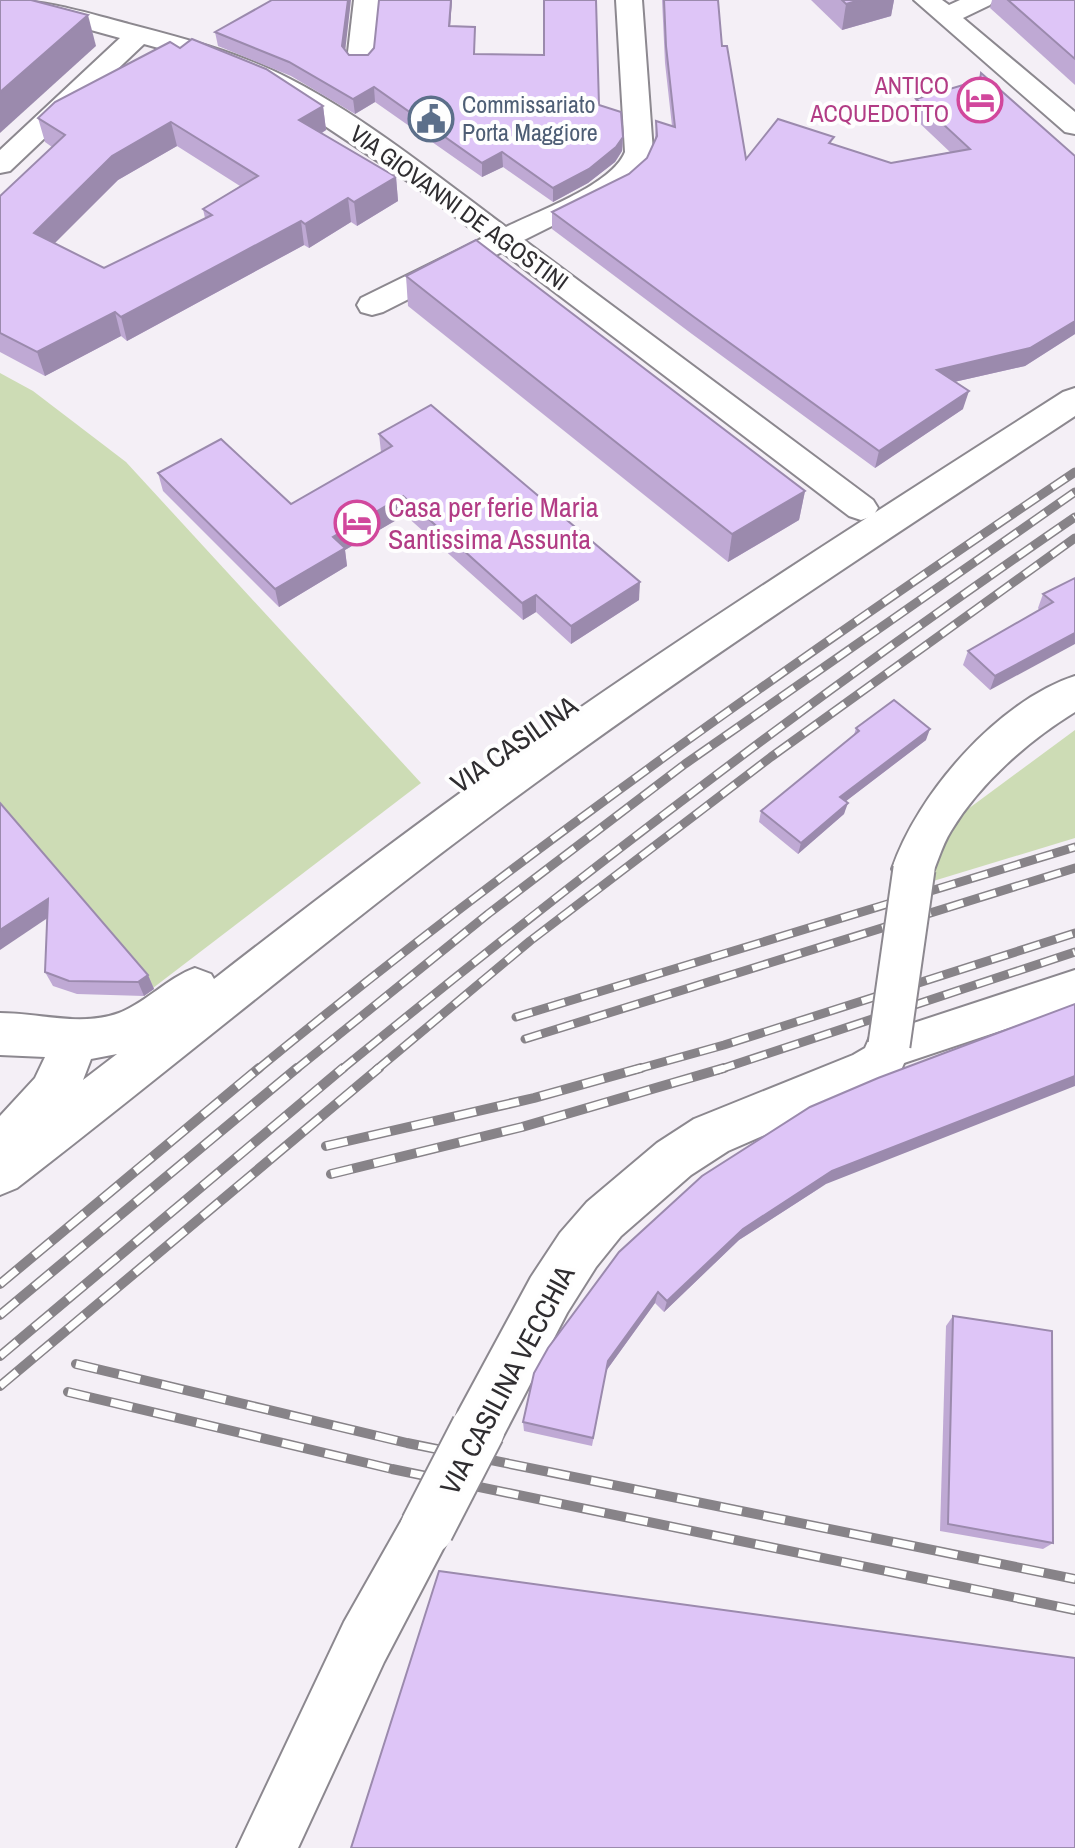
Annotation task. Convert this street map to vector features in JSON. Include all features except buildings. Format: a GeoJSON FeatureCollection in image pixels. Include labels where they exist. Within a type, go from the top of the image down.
{"type":"FeatureCollection","features":[{"type":"Feature","properties":{"kind":"main road","name":"VIA CASILINA"},"geometry":{"type":"LineString","coordinates":[[0,1034],[70,1039],[120,1035],[154,1018],[426,806],[556,712],[1075,367]]}},
{"type":"Feature","properties":{"kind":"main road","name":"VIA CASILINA"},"geometry":{"type":"LineString","coordinates":[[0,1172],[133,1072],[379,877],[511,779],[744,618],[1075,400]]}},
{"type":"Feature","properties":{"kind":"main road"},"geometry":{"type":"LineString","coordinates":[[889,1047],[914,869],[922,841],[934,819],[992,754],[1045,708],[1075,692]]}},
{"type":"Feature","properties":{"kind":"main road"},"geometry":{"type":"LineString","coordinates":[[0,1148],[53,1094],[68,1062],[70,1039]]}},
{"type":"Feature","properties":{"kind":"main road","name":"VIA CASILINA VECCHIA"},"geometry":{"type":"LineString","coordinates":[[267,1848],[364,1642],[549,1295],[578,1250],[604,1219],[660,1170],[711,1135],[869,1070],[882,1062],[889,1047]]}},
{"type":"Feature","properties":{"kind":"street","name":"VIA GIOVANNI DE AGOSTINI"},"geometry":{"type":"LineString","coordinates":[[9,0],[193,49],[280,84],[425,180],[861,508]]}},
{"type":"Feature","properties":{"kind":"street"},"geometry":{"type":"LineString","coordinates":[[360,61],[367,0]]}},
{"type":"Feature","properties":{"kind":"street"},"geometry":{"type":"LineString","coordinates":[[372,305],[616,183],[633,168],[638,158],[629,0]]}},
{"type":"Feature","properties":{"kind":"street"},"geometry":{"type":"LineString","coordinates":[[936,8],[981,0]]}},
{"type":"Feature","properties":{"kind":"street"},"geometry":{"type":"LineString","coordinates":[[936,8],[1075,126]]}},
{"type":"Feature","properties":{"kind":"street"},"geometry":{"type":"LineString","coordinates":[[0,165],[140,33]]}},
{"type":"Feature","properties":{"kind":"street","name":"VIA CASILINA VECCHIA"},"geometry":{"type":"LineString","coordinates":[[889,1047],[1075,988]]}},
{"type":"Feature","properties":{"kind":"green space"},"geometry":{"type":"Polygon","coordinates":[[[0,373],[33,391],[126,462],[421,783],[153,988],[0,802],[0,373]]]}},
{"type":"Feature","properties":{"kind":"green space"},"geometry":{"type":"Polygon","coordinates":[[[1075,730],[1075,838],[930,882],[944,834],[968,809],[1075,730]]]}},
{"type":"Feature","properties":{"kind":"railway"},"geometry":{"type":"LineString","coordinates":[[257,1070],[455,912],[658,761],[1075,472]]}},
{"type":"Feature","properties":{"kind":"railway"},"geometry":{"type":"LineString","coordinates":[[295,1070],[488,914],[685,764],[1075,492]]}},
{"type":"Feature","properties":{"kind":"railway"},"geometry":{"type":"LineString","coordinates":[[341,1070],[520,926],[702,786],[887,649],[1075,517]]}},
{"type":"Feature","properties":{"kind":"railway"},"geometry":{"type":"LineString","coordinates":[[376,1070],[530,941],[771,757],[1075,538]]}},
{"type":"Feature","properties":{"kind":"railway"},"geometry":{"type":"LineString","coordinates":[[516,1017],[1075,847]]}},
{"type":"Feature","properties":{"kind":"railway"},"geometry":{"type":"LineString","coordinates":[[525,1039],[1075,868]]}},
{"type":"Feature","properties":{"kind":"railway"},"geometry":{"type":"LineString","coordinates":[[634,1070],[724,1045],[1075,933]]}},
{"type":"Feature","properties":{"kind":"railway"},"geometry":{"type":"LineString","coordinates":[[718,1070],[1075,952]]}},
{"type":"Feature","properties":{"kind":"railway"},"geometry":{"type":"LineString","coordinates":[[0,1284],[259,1068]]}},
{"type":"Feature","properties":{"kind":"railway"},"geometry":{"type":"LineString","coordinates":[[0,1315],[297,1068]]}},
{"type":"Feature","properties":{"kind":"railway"},"geometry":{"type":"LineString","coordinates":[[0,1356],[343,1068]]}},
{"type":"Feature","properties":{"kind":"railway"},"geometry":{"type":"LineString","coordinates":[[0,1386],[379,1068]]}},
{"type":"Feature","properties":{"kind":"railway"},"geometry":{"type":"LineString","coordinates":[[326,1146],[534,1098],[641,1068]]}},
{"type":"Feature","properties":{"kind":"railway"},"geometry":{"type":"LineString","coordinates":[[331,1174],[522,1127],[724,1068]]}},
{"type":"Feature","properties":{"kind":"railway"},"geometry":{"type":"LineString","coordinates":[[76,1364],[407,1443],[1075,1579]]}},
{"type":"Feature","properties":{"kind":"railway"},"geometry":{"type":"LineString","coordinates":[[68,1392],[392,1469],[1075,1610]]}},
{"type":"Feature","properties":{"kind":"place","name":"ANTICO ACQUEDOTTO"},"geometry":{"type":"Point","coordinates":[980,100]}},
{"type":"Feature","properties":{"kind":"place","name":"Commissariato Porta Maggiore"},"geometry":{"type":"Point","coordinates":[431,119]}},
{"type":"Feature","properties":{"kind":"place","name":"Casa per ferie Maria Santissima Assunta"},"geometry":{"type":"Point","coordinates":[357,523]}}]}
